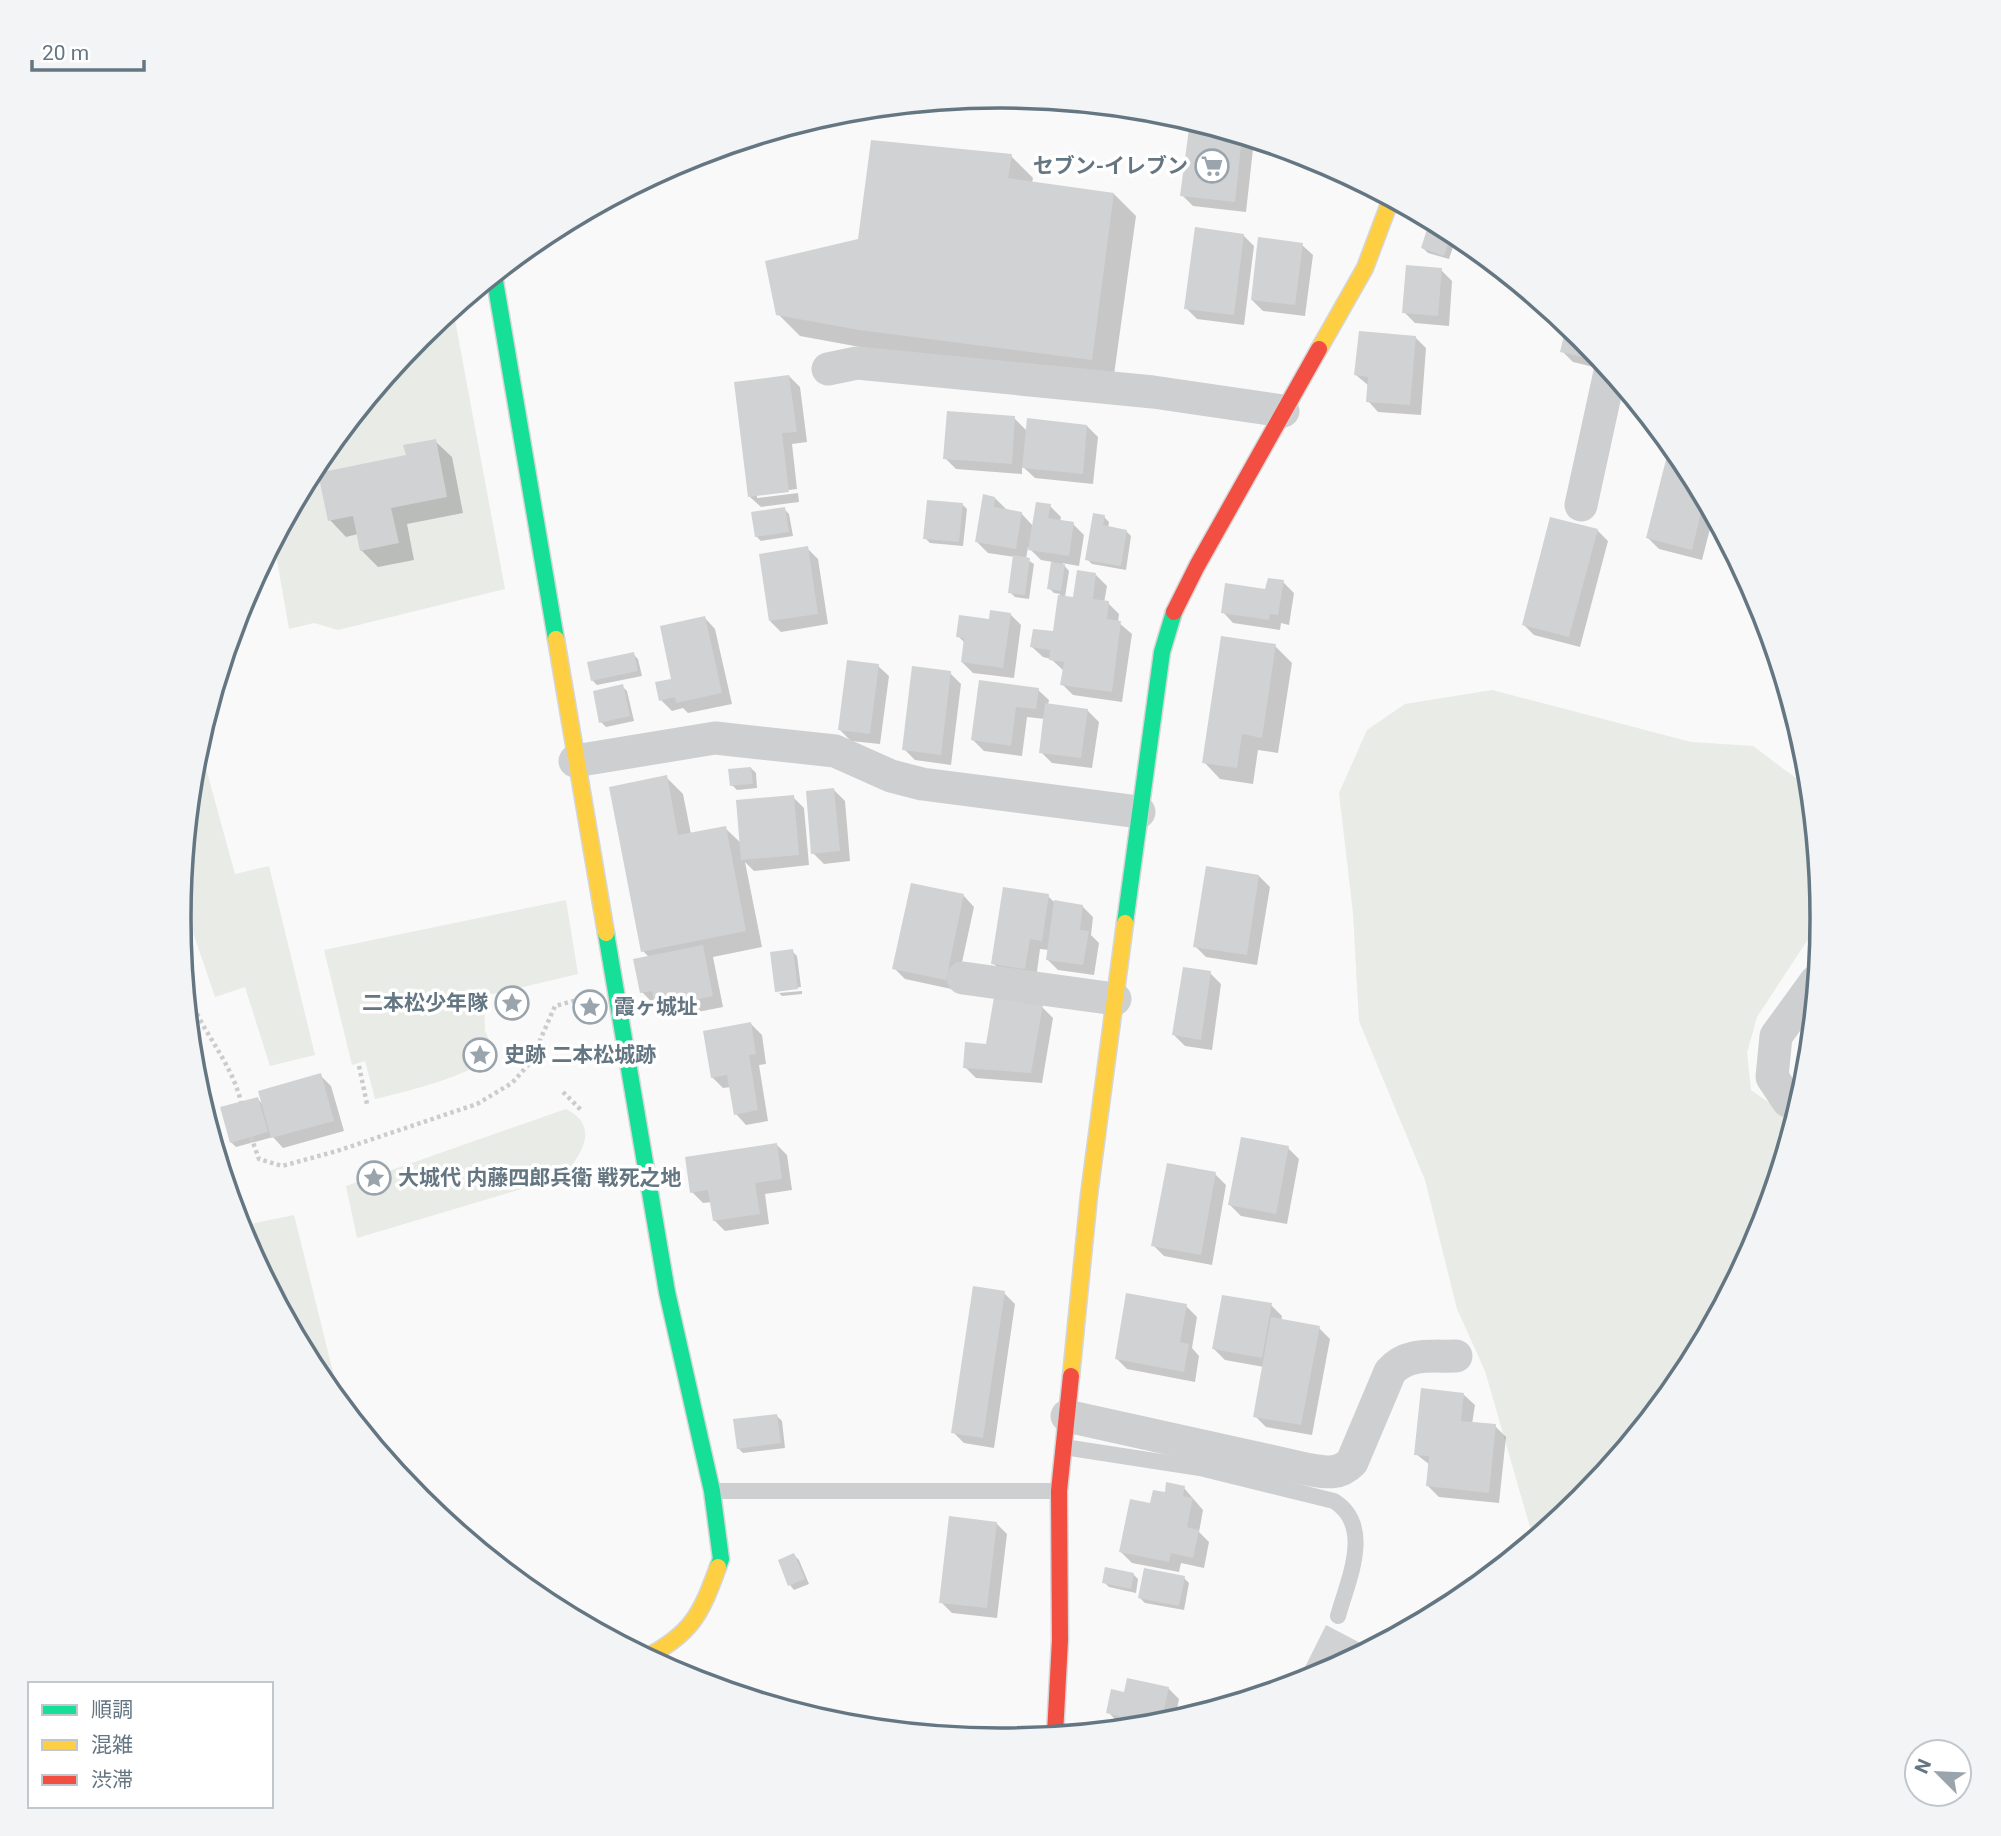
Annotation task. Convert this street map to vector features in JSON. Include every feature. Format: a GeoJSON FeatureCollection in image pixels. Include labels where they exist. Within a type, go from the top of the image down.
{"type":"FeatureCollection","features":[{"type":"Feature","properties":{"kind":"street"},"geometry":{"type":"LineString","coordinates":[[1060,1725],[1059,1491],[1089,1195],[1162,652],[1175,609],[1365,268],[1388,208]]}},
{"type":"Feature","properties":{"kind":"street"},"geometry":{"type":"LineString","coordinates":[[497,285],[575,761],[667,1292],[712,1491],[721,1559],[704,1606],[688,1629],[658,1651]]}},
{"type":"Feature","properties":{"kind":"street"},"geometry":{"type":"LineString","coordinates":[[828,369],[857,363],[1153,392],[1283,411]]}},
{"type":"Feature","properties":{"kind":"street"},"geometry":{"type":"LineString","coordinates":[[1581,505],[1608,383]]}},
{"type":"Feature","properties":{"kind":"street"},"geometry":{"type":"LineString","coordinates":[[575,761],[715,738],[784,744],[835,751],[891,776],[922,784],[1139,812]]}},
{"type":"Feature","properties":{"kind":"street"},"geometry":{"type":"LineString","coordinates":[[963,978],[1115,999]]}},
{"type":"Feature","properties":{"kind":"street"},"geometry":{"type":"LineString","coordinates":[[1788,1101],[1772,1077],[1776,1036],[1806,995]]}},
{"type":"Feature","properties":{"kind":"street"},"geometry":{"type":"LineString","coordinates":[[1065,1432],[1335,1473],[1344,1470],[1352,1462],[1390,1372],[1398,1362],[1411,1357],[1456,1356]]}},
{"type":"Feature","properties":{"kind":"lane"},"geometry":{"type":"LineString","coordinates":[[1065,1432],[1334,1501],[1345,1508],[1355,1526],[1356,1549],[1338,1616]]}},
{"type":"Feature","properties":{"kind":"lane"},"geometry":{"type":"LineString","coordinates":[[712,1491],[1059,1491]]}},
{"type":"Feature","properties":{"kind":"path"},"geometry":{"type":"LineString","coordinates":[[251,1137],[259,1159],[282,1166],[337,1151],[477,1104],[512,1083],[530,1063],[555,1006]]}},
{"type":"Feature","properties":{"kind":"path"},"geometry":{"type":"LineString","coordinates":[[197,1015],[236,1082],[241,1102]]}},
{"type":"Feature","properties":{"kind":"path"},"geometry":{"type":"LineString","coordinates":[[359,1066],[367,1104]]}},
{"type":"Feature","properties":{"kind":"path"},"geometry":{"type":"LineString","coordinates":[[563,1093],[582,1111]]}},
{"type":"Feature","properties":{"kind":"shaded area"},"geometry":{"type":"Polygon","coordinates":[[[455,320],[505,589],[338,630],[314,623],[289,629],[276,556],[299,513],[358,425],[392,384],[455,320]]]}},
{"type":"Feature","properties":{"kind":"shaded area"},"geometry":{"type":"Polygon","coordinates":[[[1492,690],[1691,742],[1753,746],[1797,779],[1803,812],[1808,865],[1809,937],[1757,1017],[1747,1053],[1751,1090],[1785,1114],[1767,1178],[1727,1276],[1674,1368],[1609,1452],[1531,1530],[1485,1371],[1457,1309],[1425,1180],[1359,1021],[1353,913],[1339,793],[1367,730],[1405,704],[1492,690]]]}},
{"type":"Feature","properties":{"kind":"shaded area"},"geometry":{"type":"Polygon","coordinates":[[[206,767],[235,874],[269,866],[315,1055],[270,1066],[245,987],[215,997],[191,927],[193,865],[206,767]]]}},
{"type":"Feature","properties":{"kind":"shaded area"},"geometry":{"type":"Polygon","coordinates":[[[566,900],[578,974],[484,996],[485,1031],[497,1057],[437,1082],[375,1099],[365,1061],[352,1065],[324,950],[566,900]]]}},
{"type":"Feature","properties":{"kind":"shaded area"},"geometry":{"type":"Polygon","coordinates":[[[566,1109],[577,1116],[585,1132],[581,1151],[562,1177],[357,1238],[346,1186],[566,1109]]]}},
{"type":"Feature","properties":{"kind":"shaded area"},"geometry":{"type":"Polygon","coordinates":[[[294,1215],[335,1379],[299,1323],[274,1276],[251,1224],[294,1215]]]}},
{"type":"Feature","properties":{"kind":"building","name":"セブン-イレブン"},"geometry":{"type":"Polygon","coordinates":[[[1189,131],[1241,145],[1235,202],[1180,196],[1189,131]]]}},
{"type":"Feature","properties":{"kind":"building"},"geometry":{"type":"Polygon","coordinates":[[[871,140],[1012,154],[1008,178],[1114,193],[1092,360],[859,330],[776,315],[765,261],[858,239],[871,140]]]}},
{"type":"Feature","properties":{"kind":"building"},"geometry":{"type":"Polygon","coordinates":[[[1195,227],[1244,234],[1234,315],[1184,309],[1195,227]]]}},
{"type":"Feature","properties":{"kind":"building"},"geometry":{"type":"Polygon","coordinates":[[[1427,230],[1448,244],[1444,256],[1421,248],[1427,230]]]}},
{"type":"Feature","properties":{"kind":"building"},"geometry":{"type":"Polygon","coordinates":[[[1258,237],[1303,243],[1295,305],[1251,300],[1258,237]]]}},
{"type":"Feature","properties":{"kind":"building"},"geometry":{"type":"Polygon","coordinates":[[[1406,265],[1442,268],[1438,316],[1402,313],[1406,265]]]}},
{"type":"Feature","properties":{"kind":"building"},"geometry":{"type":"Polygon","coordinates":[[[1359,331],[1416,336],[1410,405],[1366,402],[1368,377],[1354,375],[1359,331]]]}},
{"type":"Feature","properties":{"kind":"building"},"geometry":{"type":"Polygon","coordinates":[[[1564,337],[1584,357],[1560,352],[1564,337]]]}},
{"type":"Feature","properties":{"kind":"building"},"geometry":{"type":"Polygon","coordinates":[[[789,375],[797,432],[782,433],[789,492],[748,497],[734,382],[789,375]]]}},
{"type":"Feature","properties":{"kind":"building"},"geometry":{"type":"Polygon","coordinates":[[[947,411],[1015,416],[1012,464],[943,459],[947,411]]]}},
{"type":"Feature","properties":{"kind":"building"},"geometry":{"type":"Polygon","coordinates":[[[1027,418],[1087,425],[1083,474],[1022,468],[1027,418]]]}},
{"type":"Feature","properties":{"kind":"building"},"geometry":{"type":"Polygon","coordinates":[[[436,439],[447,497],[391,508],[399,543],[360,551],[353,516],[328,521],[319,480],[325,472],[406,455],[403,445],[436,439]]]}},
{"type":"Feature","properties":{"kind":"building"},"geometry":{"type":"Polygon","coordinates":[[[1667,458],[1701,512],[1692,550],[1646,538],[1667,458]]]}},
{"type":"Feature","properties":{"kind":"building"},"geometry":{"type":"Polygon","coordinates":[[[983,494],[995,497],[994,507],[1022,512],[1016,549],[975,542],[983,494]]]}},
{"type":"Feature","properties":{"kind":"building"},"geometry":{"type":"Polygon","coordinates":[[[927,500],[963,503],[959,542],[923,539],[927,500]]]}},
{"type":"Feature","properties":{"kind":"building"},"geometry":{"type":"Polygon","coordinates":[[[1036,502],[1051,504],[1048,518],[1074,522],[1069,556],[1028,550],[1036,502]]]}},
{"type":"Feature","properties":{"kind":"building"},"geometry":{"type":"Polygon","coordinates":[[[785,507],[789,532],[755,537],[751,512],[785,507]]]}},
{"type":"Feature","properties":{"kind":"building"},"geometry":{"type":"Polygon","coordinates":[[[1093,513],[1105,515],[1103,525],[1127,530],[1121,566],[1085,560],[1093,513]]]}},
{"type":"Feature","properties":{"kind":"building"},"geometry":{"type":"Polygon","coordinates":[[[1550,517],[1598,529],[1569,637],[1522,625],[1550,517]]]}},
{"type":"Feature","properties":{"kind":"building"},"geometry":{"type":"Polygon","coordinates":[[[808,546],[818,614],[769,621],[759,554],[808,546]]]}},
{"type":"Feature","properties":{"kind":"building"},"geometry":{"type":"Polygon","coordinates":[[[1013,555],[1030,558],[1025,595],[1008,593],[1013,555]]]}},
{"type":"Feature","properties":{"kind":"building"},"geometry":{"type":"Polygon","coordinates":[[[1051,562],[1065,564],[1061,591],[1047,589],[1051,562]]]}},
{"type":"Feature","properties":{"kind":"building"},"geometry":{"type":"Polygon","coordinates":[[[1077,570],[1096,573],[1093,599],[1109,601],[1107,619],[1121,621],[1112,692],[1060,685],[1064,662],[1049,660],[1050,650],[1030,647],[1033,629],[1053,631],[1058,595],[1073,597],[1077,570]]]}},
{"type":"Feature","properties":{"kind":"building"},"geometry":{"type":"Polygon","coordinates":[[[1268,578],[1284,580],[1278,615],[1270,614],[1269,620],[1221,613],[1225,583],[1265,589],[1268,578]]]}},
{"type":"Feature","properties":{"kind":"building"},"geometry":{"type":"Polygon","coordinates":[[[990,610],[1011,613],[1003,668],[961,662],[964,638],[956,637],[959,615],[989,619],[990,610]]]}},
{"type":"Feature","properties":{"kind":"building"},"geometry":{"type":"Polygon","coordinates":[[[705,616],[722,693],[676,703],[675,697],[659,701],[655,682],[671,679],[660,626],[705,616]]]}},
{"type":"Feature","properties":{"kind":"building"},"geometry":{"type":"Polygon","coordinates":[[[1221,636],[1276,644],[1262,738],[1242,734],[1237,768],[1202,763],[1221,636]]]}},
{"type":"Feature","properties":{"kind":"building"},"geometry":{"type":"Polygon","coordinates":[[[634,652],[638,671],[591,681],[587,662],[634,652]]]}},
{"type":"Feature","properties":{"kind":"building"},"geometry":{"type":"Polygon","coordinates":[[[847,660],[879,664],[870,734],[838,730],[847,660]]]}},
{"type":"Feature","properties":{"kind":"building"},"geometry":{"type":"Polygon","coordinates":[[[912,666],[951,671],[941,755],[902,750],[912,666]]]}},
{"type":"Feature","properties":{"kind":"building"},"geometry":{"type":"Polygon","coordinates":[[[979,680],[1039,688],[1036,709],[1016,707],[1011,746],[971,740],[979,680]]]}},
{"type":"Feature","properties":{"kind":"building"},"geometry":{"type":"Polygon","coordinates":[[[623,684],[630,716],[599,723],[593,691],[623,684]]]}},
{"type":"Feature","properties":{"kind":"building"},"geometry":{"type":"Polygon","coordinates":[[[1045,703],[1088,709],[1081,758],[1039,753],[1045,703]]]}},
{"type":"Feature","properties":{"kind":"building"},"geometry":{"type":"Polygon","coordinates":[[[751,767],[753,784],[730,786],[728,769],[751,767]]]}},
{"type":"Feature","properties":{"kind":"building"},"geometry":{"type":"Polygon","coordinates":[[[667,775],[678,835],[726,826],[746,931],[641,952],[609,787],[667,775]]]}},
{"type":"Feature","properties":{"kind":"building"},"geometry":{"type":"Polygon","coordinates":[[[834,788],[840,851],[811,854],[806,791],[834,788]]]}},
{"type":"Feature","properties":{"kind":"building"},"geometry":{"type":"Polygon","coordinates":[[[794,795],[799,855],[741,860],[736,800],[794,795]]]}},
{"type":"Feature","properties":{"kind":"building"},"geometry":{"type":"Polygon","coordinates":[[[1206,866],[1259,875],[1247,955],[1193,947],[1206,866]]]}},
{"type":"Feature","properties":{"kind":"building"},"geometry":{"type":"Polygon","coordinates":[[[911,883],[964,894],[946,980],[892,969],[911,883]]]}},
{"type":"Feature","properties":{"kind":"building"},"geometry":{"type":"Polygon","coordinates":[[[1003,887],[1049,894],[1042,941],[1030,939],[1025,969],[991,964],[1003,887]]]}},
{"type":"Feature","properties":{"kind":"building"},"geometry":{"type":"Polygon","coordinates":[[[1054,900],[1083,905],[1080,930],[1089,931],[1083,965],[1046,960],[1054,900]]]}},
{"type":"Feature","properties":{"kind":"building"},"geometry":{"type":"Polygon","coordinates":[[[703,945],[713,996],[655,1008],[652,991],[640,993],[633,959],[703,945]]]}},
{"type":"Feature","properties":{"kind":"building"},"geometry":{"type":"Polygon","coordinates":[[[793,949],[798,989],[775,992],[770,952],[793,949]]]}},
{"type":"Feature","properties":{"kind":"building"},"geometry":{"type":"Polygon","coordinates":[[[1183,967],[1211,971],[1201,1040],[1172,1035],[1183,967]]]}},
{"type":"Feature","properties":{"kind":"building"},"geometry":{"type":"Polygon","coordinates":[[[994,997],[1043,1005],[1031,1073],[963,1068],[965,1042],[986,1044],[994,997]]]}},
{"type":"Feature","properties":{"kind":"building"},"geometry":{"type":"Polygon","coordinates":[[[751,1022],[756,1054],[749,1055],[758,1110],[734,1115],[727,1075],[711,1078],[703,1031],[751,1022]]]}},
{"type":"Feature","properties":{"kind":"building"},"geometry":{"type":"Polygon","coordinates":[[[321,1073],[334,1121],[271,1138],[258,1091],[321,1073]]]}},
{"type":"Feature","properties":{"kind":"building"},"geometry":{"type":"Polygon","coordinates":[[[258,1097],[268,1132],[230,1143],[220,1107],[258,1097]]]}},
{"type":"Feature","properties":{"kind":"building"},"geometry":{"type":"Polygon","coordinates":[[[1241,1137],[1289,1146],[1276,1214],[1228,1205],[1241,1137]]]}},
{"type":"Feature","properties":{"kind":"building"},"geometry":{"type":"Polygon","coordinates":[[[777,1143],[782,1179],[755,1183],[760,1214],[713,1221],[708,1190],[690,1193],[685,1157],[777,1143]]]}},
{"type":"Feature","properties":{"kind":"building"},"geometry":{"type":"Polygon","coordinates":[[[1167,1163],[1216,1172],[1201,1255],[1151,1246],[1167,1163]]]}},
{"type":"Feature","properties":{"kind":"building"},"geometry":{"type":"Polygon","coordinates":[[[973,1286],[1005,1291],[983,1438],[951,1433],[973,1286]]]}},
{"type":"Feature","properties":{"kind":"building"},"geometry":{"type":"Polygon","coordinates":[[[1126,1293],[1187,1304],[1180,1342],[1189,1344],[1184,1372],[1115,1359],[1126,1293]]]}},
{"type":"Feature","properties":{"kind":"building"},"geometry":{"type":"Polygon","coordinates":[[[1222,1295],[1272,1303],[1262,1358],[1212,1349],[1222,1295]]]}},
{"type":"Feature","properties":{"kind":"building"},"geometry":{"type":"Polygon","coordinates":[[[1271,1317],[1320,1326],[1301,1425],[1253,1417],[1271,1317]]]}},
{"type":"Feature","properties":{"kind":"building"},"geometry":{"type":"Polygon","coordinates":[[[1421,1388],[1464,1393],[1461,1421],[1496,1424],[1489,1493],[1426,1486],[1429,1456],[1414,1455],[1421,1388]]]}},
{"type":"Feature","properties":{"kind":"building"},"geometry":{"type":"Polygon","coordinates":[[[777,1414],[781,1443],[737,1449],[733,1419],[777,1414]]]}},
{"type":"Feature","properties":{"kind":"building"},"geometry":{"type":"Polygon","coordinates":[[[1166,1482],[1185,1486],[1183,1496],[1193,1498],[1187,1527],[1199,1530],[1193,1558],[1171,1553],[1169,1562],[1119,1552],[1130,1499],[1150,1503],[1153,1490],[1165,1492],[1166,1482]]]}},
{"type":"Feature","properties":{"kind":"building"},"geometry":{"type":"Polygon","coordinates":[[[949,1516],[997,1522],[987,1608],[939,1603],[949,1516]]]}},
{"type":"Feature","properties":{"kind":"building"},"geometry":{"type":"Polygon","coordinates":[[[794,1553],[805,1579],[788,1586],[778,1560],[794,1553]]]}},
{"type":"Feature","properties":{"kind":"building"},"geometry":{"type":"Polygon","coordinates":[[[1105,1567],[1134,1573],[1131,1589],[1102,1583],[1105,1567]]]}},
{"type":"Feature","properties":{"kind":"building"},"geometry":{"type":"Polygon","coordinates":[[[1144,1568],[1185,1576],[1179,1606],[1138,1598],[1144,1568]]]}},
{"type":"Feature","properties":{"kind":"building"},"geometry":{"type":"Polygon","coordinates":[[[1326,1625],[1361,1643],[1310,1666],[1304,1668],[1326,1625]]]}},
{"type":"Feature","properties":{"kind":"building"},"geometry":{"type":"Polygon","coordinates":[[[1127,1678],[1169,1687],[1164,1711],[1118,1719],[1119,1716],[1106,1713],[1111,1689],[1124,1692],[1127,1678]]]}},
{"type":"Feature","properties":{"kind":"traffic: fast"},"geometry":{"type":"LineString","coordinates":[[496,286],[556,639]]}},
{"type":"Feature","properties":{"kind":"traffic: fast"},"geometry":{"type":"LineString","coordinates":[[1125,923],[1162,652],[1174,612]]}},
{"type":"Feature","properties":{"kind":"traffic: fast"},"geometry":{"type":"LineString","coordinates":[[606,933],[667,1292],[712,1491],[721,1559],[718,1567]]}},
{"type":"Feature","properties":{"kind":"traffic: slow"},"geometry":{"type":"LineString","coordinates":[[1319,349],[1365,268],[1388,208]]}},
{"type":"Feature","properties":{"kind":"traffic: slow"},"geometry":{"type":"LineString","coordinates":[[556,639],[606,933]]}},
{"type":"Feature","properties":{"kind":"traffic: slow"},"geometry":{"type":"LineString","coordinates":[[1071,1376],[1089,1195],[1125,923]]}},
{"type":"Feature","properties":{"kind":"traffic: slow"},"geometry":{"type":"LineString","coordinates":[[657,1651],[675,1639],[693,1621],[706,1598],[718,1567]]}},
{"type":"Feature","properties":{"kind":"traffic: jam"},"geometry":{"type":"LineString","coordinates":[[1174,612],[1319,349]]}},
{"type":"Feature","properties":{"kind":"traffic: jam"},"geometry":{"type":"LineString","coordinates":[[1055,1726],[1060,1640],[1059,1491],[1071,1376]]}},
{"type":"Feature","properties":{"kind":"place","name":"セブン-イレブン"},"geometry":{"type":"Point","coordinates":[1212,166]}},
{"type":"Feature","properties":{"kind":"place","name":"二本松少年隊"},"geometry":{"type":"Point","coordinates":[512,1003]}},
{"type":"Feature","properties":{"kind":"place","name":"霞ヶ城址"},"geometry":{"type":"Point","coordinates":[590,1007]}},
{"type":"Feature","properties":{"kind":"place","name":"史跡 二本松城跡"},"geometry":{"type":"Point","coordinates":[480,1055]}},
{"type":"Feature","properties":{"kind":"place","name":"大城代 内藤四郎兵衛 戦死之地"},"geometry":{"type":"Point","coordinates":[374,1178]}}]}
